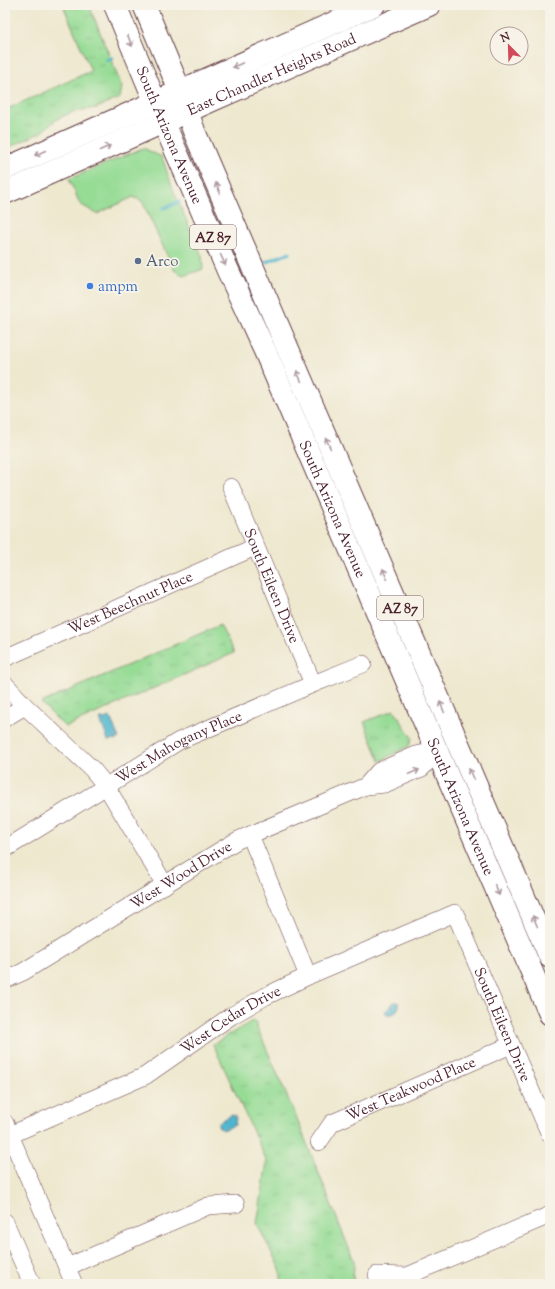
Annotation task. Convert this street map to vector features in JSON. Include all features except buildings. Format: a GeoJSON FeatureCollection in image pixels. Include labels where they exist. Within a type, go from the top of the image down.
{"type":"FeatureCollection","features":[{"type":"Feature","properties":{"kind":"main road","name":"South Arizona Avenue"},"geometry":{"type":"LineString","coordinates":[[115,5],[159,112],[457,742],[550,957]]}},
{"type":"Feature","properties":{"kind":"main road","name":"South Arizona Avenue"},"geometry":{"type":"LineString","coordinates":[[144,5],[183,101],[304,416],[437,751],[550,1014]]}},
{"type":"Feature","properties":{"kind":"main road","name":"East Chandler Heights Road"},"geometry":{"type":"LineString","coordinates":[[5,193],[159,112],[374,5]]}},
{"type":"Feature","properties":{"kind":"main road","name":"East Chandler Heights Road"},"geometry":{"type":"LineString","coordinates":[[183,101],[429,5]]}},
{"type":"Feature","properties":{"kind":"main road","name":"East Chandler Heights Road"},"geometry":{"type":"LineString","coordinates":[[5,169],[159,112]]}},
{"type":"Feature","properties":{"kind":"street","name":"South Eileen Drive"},"geometry":{"type":"LineString","coordinates":[[231,487],[313,684]]}},
{"type":"Feature","properties":{"kind":"street","name":"West Beechnut Place"},"geometry":{"type":"LineString","coordinates":[[5,658],[256,547]]}},
{"type":"Feature","properties":{"kind":"street","name":"West Mahogany Place"},"geometry":{"type":"LineString","coordinates":[[5,849],[179,741],[363,664]]}},
{"type":"Feature","properties":{"kind":"street"},"geometry":{"type":"LineString","coordinates":[[5,684],[25,706],[92,769],[106,786],[165,885]]}},
{"type":"Feature","properties":{"kind":"street"},"geometry":{"type":"LineString","coordinates":[[5,718],[25,706]]}},
{"type":"Feature","properties":{"kind":"street","name":"West Wood Drive"},"geometry":{"type":"LineString","coordinates":[[5,980],[34,966],[226,847],[250,835],[366,786],[379,771],[416,755],[437,751],[457,742]]}},
{"type":"Feature","properties":{"kind":"street"},"geometry":{"type":"LineString","coordinates":[[250,835],[308,976]]}},
{"type":"Feature","properties":{"kind":"street","name":"South Eileen Drive"},"geometry":{"type":"LineString","coordinates":[[455,913],[550,1135]]}},
{"type":"Feature","properties":{"kind":"street","name":"West Cedar Drive"},"geometry":{"type":"LineString","coordinates":[[7,1129],[145,1076],[246,1007],[308,976],[455,913]]}},
{"type":"Feature","properties":{"kind":"street","name":"West Teakwood Place"},"geometry":{"type":"LineString","coordinates":[[319,1142],[332,1123],[511,1045]]}},
{"type":"Feature","properties":{"kind":"street"},"geometry":{"type":"LineString","coordinates":[[7,1129],[74,1284]]}},
{"type":"Feature","properties":{"kind":"street"},"geometry":{"type":"LineString","coordinates":[[67,1267],[208,1206],[236,1204]]}},
{"type":"Feature","properties":{"kind":"street"},"geometry":{"type":"LineString","coordinates":[[377,1276],[407,1276],[550,1215]]}},
{"type":"Feature","properties":{"kind":"street"},"geometry":{"type":"LineString","coordinates":[[5,1222],[32,1284]]}},
{"type":"Feature","properties":{"kind":"green space"},"geometry":{"type":"Polygon","coordinates":[[[63,5],[89,5],[122,87],[120,98],[97,108],[75,111],[57,119],[40,133],[5,149],[5,110],[91,71],[63,5]]]}},
{"type":"Feature","properties":{"kind":"green space"},"geometry":{"type":"Polygon","coordinates":[[[143,148],[162,157],[174,192],[202,256],[203,269],[184,276],[174,270],[142,201],[133,197],[97,214],[80,204],[69,179],[143,148]]]}},
{"type":"Feature","properties":{"kind":"green space"},"geometry":{"type":"Polygon","coordinates":[[[220,625],[234,653],[65,727],[41,703],[220,625]]]}},
{"type":"Feature","properties":{"kind":"green space"},"geometry":{"type":"Polygon","coordinates":[[[394,710],[412,738],[409,746],[380,761],[364,722],[394,710]]]}},
{"type":"Feature","properties":{"kind":"green space"},"geometry":{"type":"Polygon","coordinates":[[[254,1020],[297,1119],[354,1261],[353,1284],[281,1284],[281,1271],[257,1224],[267,1162],[213,1044],[254,1020]]]}},
{"type":"Feature","properties":{"kind":"water"},"geometry":{"type":"Polygon","coordinates":[[[110,717],[119,738],[108,741],[100,719],[110,717]]]}},
{"type":"Feature","properties":{"kind":"water"},"geometry":{"type":"Polygon","coordinates":[[[394,1002],[398,1002],[399,1007],[395,1013],[387,1015],[385,1011],[390,1008],[394,1002]]]}},
{"type":"Feature","properties":{"kind":"water"},"geometry":{"type":"Polygon","coordinates":[[[232,1115],[236,1118],[235,1125],[223,1130],[218,1126],[219,1122],[232,1115]]]}},
{"type":"Feature","properties":{"kind":"waterway"},"geometry":{"type":"LineString","coordinates":[[107,60],[112,58]]}},
{"type":"Feature","properties":{"kind":"waterway"},"geometry":{"type":"LineString","coordinates":[[164,208],[179,202]]}},
{"type":"Feature","properties":{"kind":"waterway"},"geometry":{"type":"LineString","coordinates":[[266,262],[289,253]]}},
{"type":"Feature","properties":{"kind":"place","name":"Arco"},"geometry":{"type":"Point","coordinates":[138,261]}},
{"type":"Feature","properties":{"kind":"place","name":"ampm"},"geometry":{"type":"Point","coordinates":[90,286]}}]}
